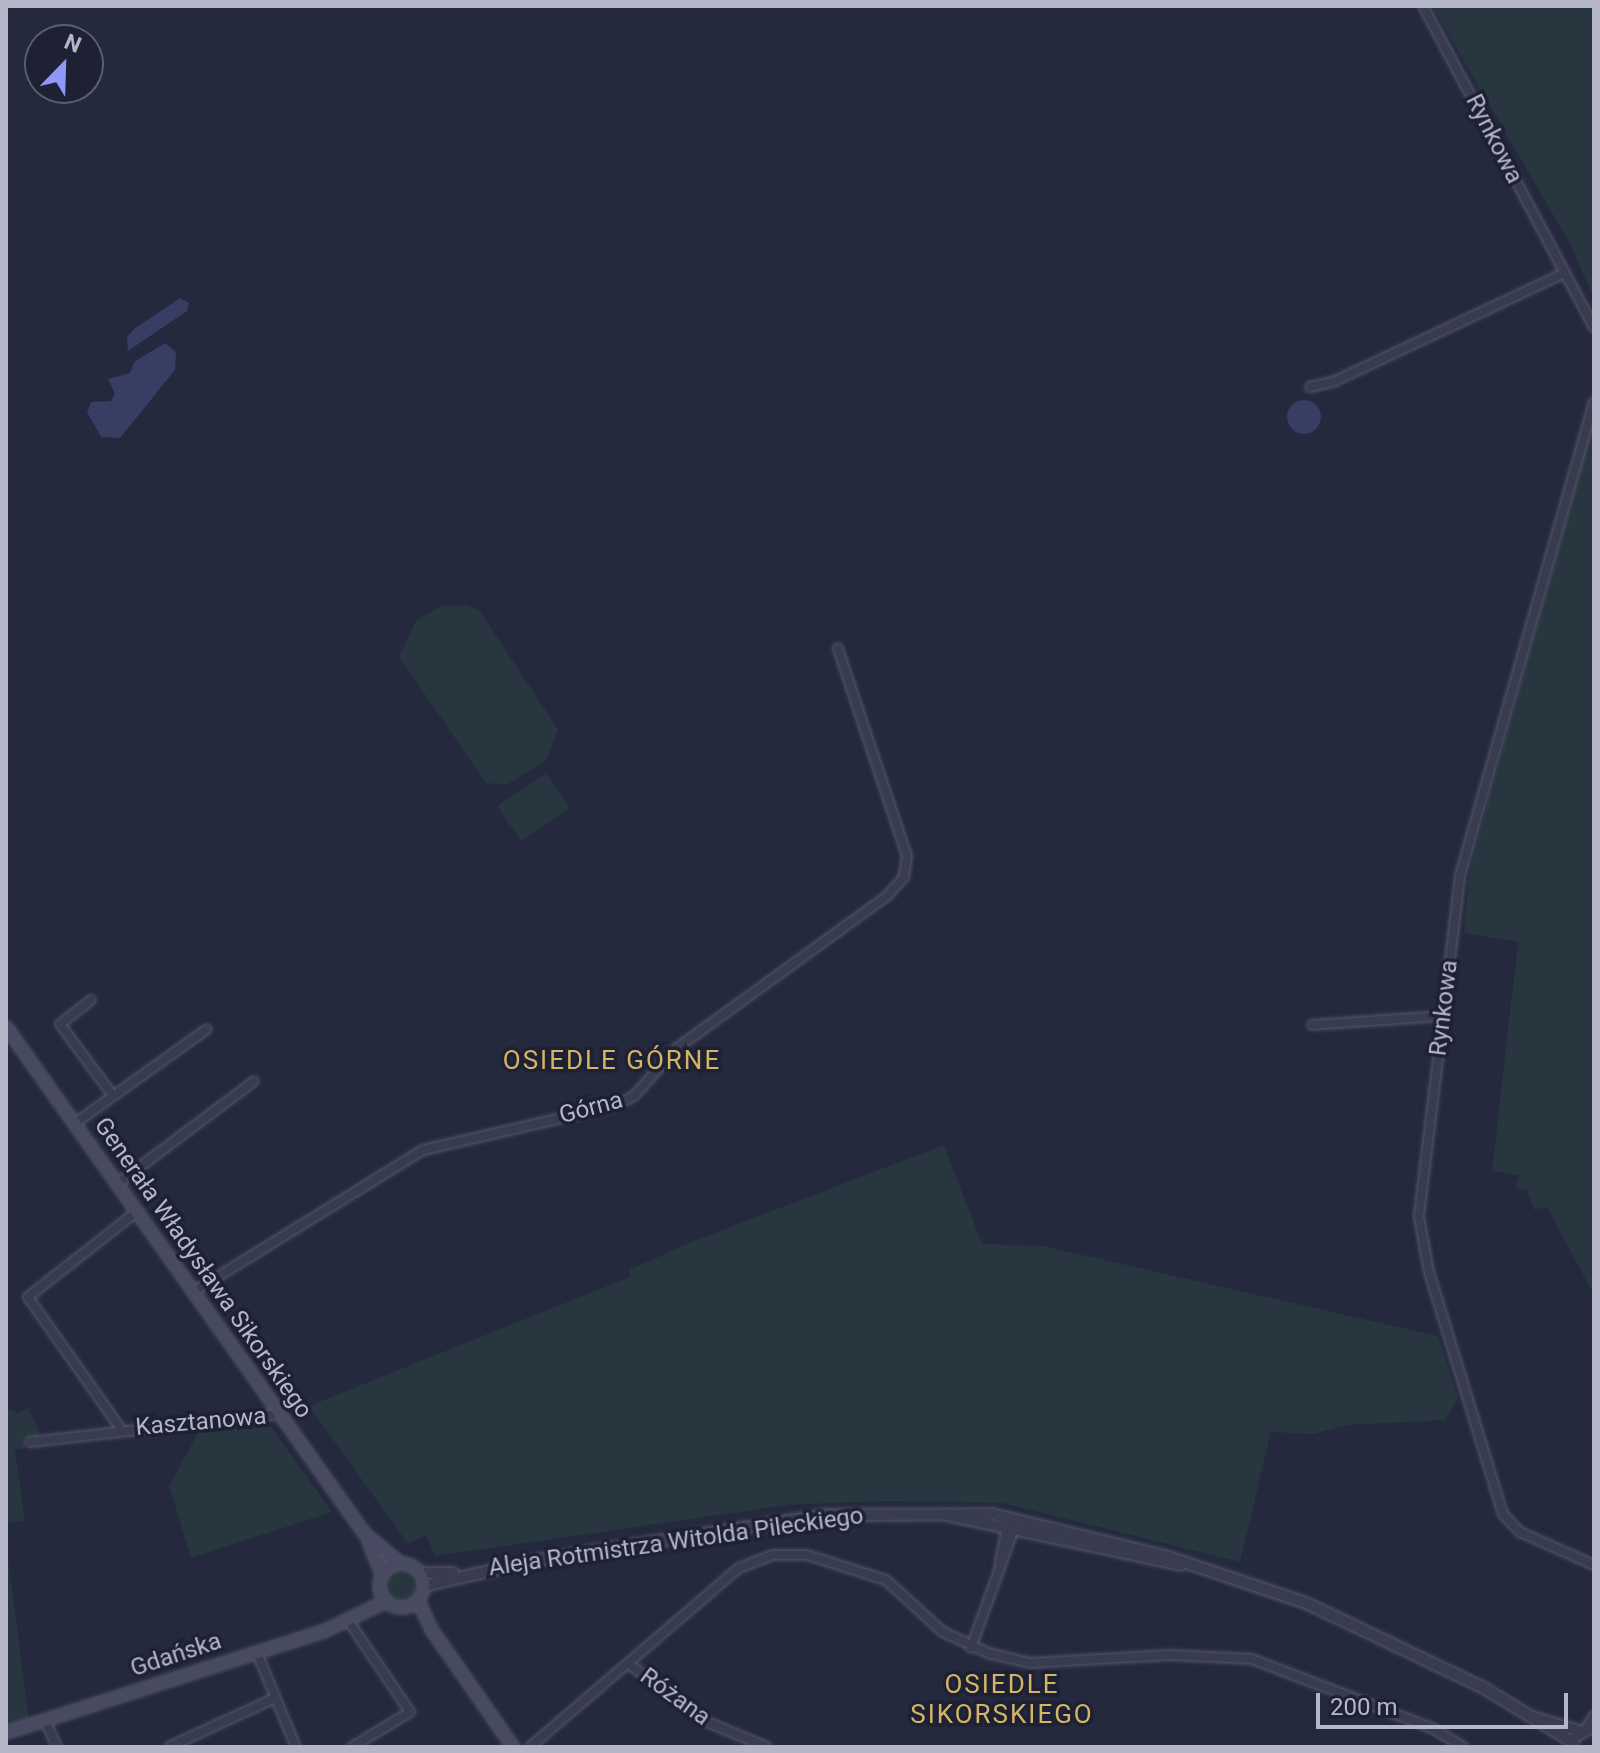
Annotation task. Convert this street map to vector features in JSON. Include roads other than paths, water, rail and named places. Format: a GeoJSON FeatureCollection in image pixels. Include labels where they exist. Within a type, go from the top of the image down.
{"type":"FeatureCollection","features":[{"type":"Feature","properties":{"kind":"main road","name":"Generała Władysława Sikorskiego"},"geometry":{"type":"LineString","coordinates":[[6,1027],[364,1533],[381,1574]]}},
{"type":"Feature","properties":{"kind":"main road","name":"Generała Władysława Sikorskiego"},"geometry":{"type":"LineString","coordinates":[[364,1533],[399,1562]]}},
{"type":"Feature","properties":{"kind":"main road"},"geometry":{"type":"LineString","coordinates":[[352,1618],[378,1587],[381,1574],[399,1562],[420,1573],[423,1586],[417,1599],[404,1607]]}},
{"type":"Feature","properties":{"kind":"main road"},"geometry":{"type":"LineString","coordinates":[[378,1587],[385,1601],[404,1607],[431,1629]]}},
{"type":"Feature","properties":{"kind":"main road"},"geometry":{"type":"LineString","coordinates":[[417,1599],[431,1629],[513,1747]]}},
{"type":"Feature","properties":{"kind":"main road","name":"Gdańska"},"geometry":{"type":"LineString","coordinates":[[6,1732],[257,1653],[352,1618],[385,1601]]}},
{"type":"Feature","properties":{"kind":"street","name":"Rynkowa"},"geometry":{"type":"LineString","coordinates":[[1423,6],[1594,327]]}},
{"type":"Feature","properties":{"kind":"street"},"geometry":{"type":"LineString","coordinates":[[1310,387],[1335,381],[1565,273]]}},
{"type":"Feature","properties":{"kind":"street","name":"Rynkowa"},"geometry":{"type":"LineString","coordinates":[[1594,402],[1460,877],[1419,1217],[1429,1272],[1503,1514],[1520,1532],[1594,1565]]}},
{"type":"Feature","properties":{"kind":"street","name":"Górna"},"geometry":{"type":"LineString","coordinates":[[193,1292],[423,1150],[614,1106],[634,1096],[677,1048],[887,896],[904,877],[907,856],[838,648]]}},
{"type":"Feature","properties":{"kind":"street"},"geometry":{"type":"LineString","coordinates":[[91,1000],[60,1024],[113,1096]]}},
{"type":"Feature","properties":{"kind":"street"},"geometry":{"type":"LineString","coordinates":[[1312,1025],[1442,1016]]}},
{"type":"Feature","properties":{"kind":"street"},"geometry":{"type":"LineString","coordinates":[[74,1124],[207,1029]]}},
{"type":"Feature","properties":{"kind":"street"},"geometry":{"type":"LineString","coordinates":[[117,1184],[254,1081]]}},
{"type":"Feature","properties":{"kind":"street","name":"Kasztanowa"},"geometry":{"type":"LineString","coordinates":[[121,1429],[28,1301],[29,1294],[53,1274],[136,1212]]}},
{"type":"Feature","properties":{"kind":"street","name":"Kasztanowa"},"geometry":{"type":"LineString","coordinates":[[30,1442],[121,1429],[280,1414]]}},
{"type":"Feature","properties":{"kind":"street","name":"Aleja Rotmistrza Witolda Pileckiego"},"geometry":{"type":"LineString","coordinates":[[940,1513],[1140,1559],[1189,1565]]}},
{"type":"Feature","properties":{"kind":"street","name":"Aleja Rotmistrza Witolda Pileckiego"},"geometry":{"type":"LineString","coordinates":[[423,1586],[459,1574],[826,1515],[940,1513],[1013,1518],[1189,1565],[1306,1603],[1444,1667],[1532,1717],[1574,1745]]}},
{"type":"Feature","properties":{"kind":"street"},"geometry":{"type":"LineString","coordinates":[[1000,1562],[1004,1528],[1013,1518]]}},
{"type":"Feature","properties":{"kind":"street"},"geometry":{"type":"LineString","coordinates":[[971,1648],[1000,1562],[1016,1530],[1013,1518]]}},
{"type":"Feature","properties":{"kind":"street"},"geometry":{"type":"LineString","coordinates":[[530,1747],[739,1568],[773,1555],[807,1555],[886,1580],[933,1624],[971,1648],[1030,1663],[1170,1655],[1252,1659],[1432,1728],[1464,1747]]}},
{"type":"Feature","properties":{"kind":"street","name":"Aleja Rotmistrza Witolda Pileckiego"},"geometry":{"type":"LineString","coordinates":[[420,1573],[459,1574]]}},
{"type":"Feature","properties":{"kind":"street"},"geometry":{"type":"LineString","coordinates":[[352,1618],[410,1712],[352,1747]]}},
{"type":"Feature","properties":{"kind":"street"},"geometry":{"type":"LineString","coordinates":[[257,1653],[296,1747]]}},
{"type":"Feature","properties":{"kind":"street","name":"Różana"},"geometry":{"type":"LineString","coordinates":[[629,1664],[707,1722],[767,1747]]}},
{"type":"Feature","properties":{"kind":"street"},"geometry":{"type":"LineString","coordinates":[[175,1746],[275,1698]]}},
{"type":"Feature","properties":{"kind":"street"},"geometry":{"type":"LineString","coordinates":[[1574,1745],[1594,1716]]}},
{"type":"Feature","properties":{"kind":"street","name":"Aleja Rotmistrza Witolda Pileckiego"},"geometry":{"type":"LineString","coordinates":[[1532,1717],[1587,1728]]}},
{"type":"Feature","properties":{"kind":"street"},"geometry":{"type":"LineString","coordinates":[[45,1720],[57,1747]]}},
{"type":"Feature","properties":{"kind":"water"},"geometry":{"type":"Polygon","coordinates":[[[180,298],[189,303],[187,311],[128,351],[127,337],[134,329],[180,298]]]}},
{"type":"Feature","properties":{"kind":"water"},"geometry":{"type":"Polygon","coordinates":[[[165,343],[176,352],[175,370],[120,438],[101,437],[87,412],[91,402],[111,401],[115,394],[108,379],[130,373],[134,362],[165,343]]]}},
{"type":"Feature","properties":{"kind":"water"},"geometry":{"type":"Polygon","coordinates":[[[1304,400],[1316,405],[1321,417],[1316,429],[1304,434],[1292,429],[1287,417],[1292,405],[1304,400]]]}},
{"type":"Feature","properties":{"kind":"district","name":"OSIEDLE GÓRNE"},"geometry":{"type":"Point","coordinates":[612,1061]}},
{"type":"Feature","properties":{"kind":"district","name":"OSIEDLE SIKORSKIEGO"},"geometry":{"type":"Point","coordinates":[1002,1700]}}]}
